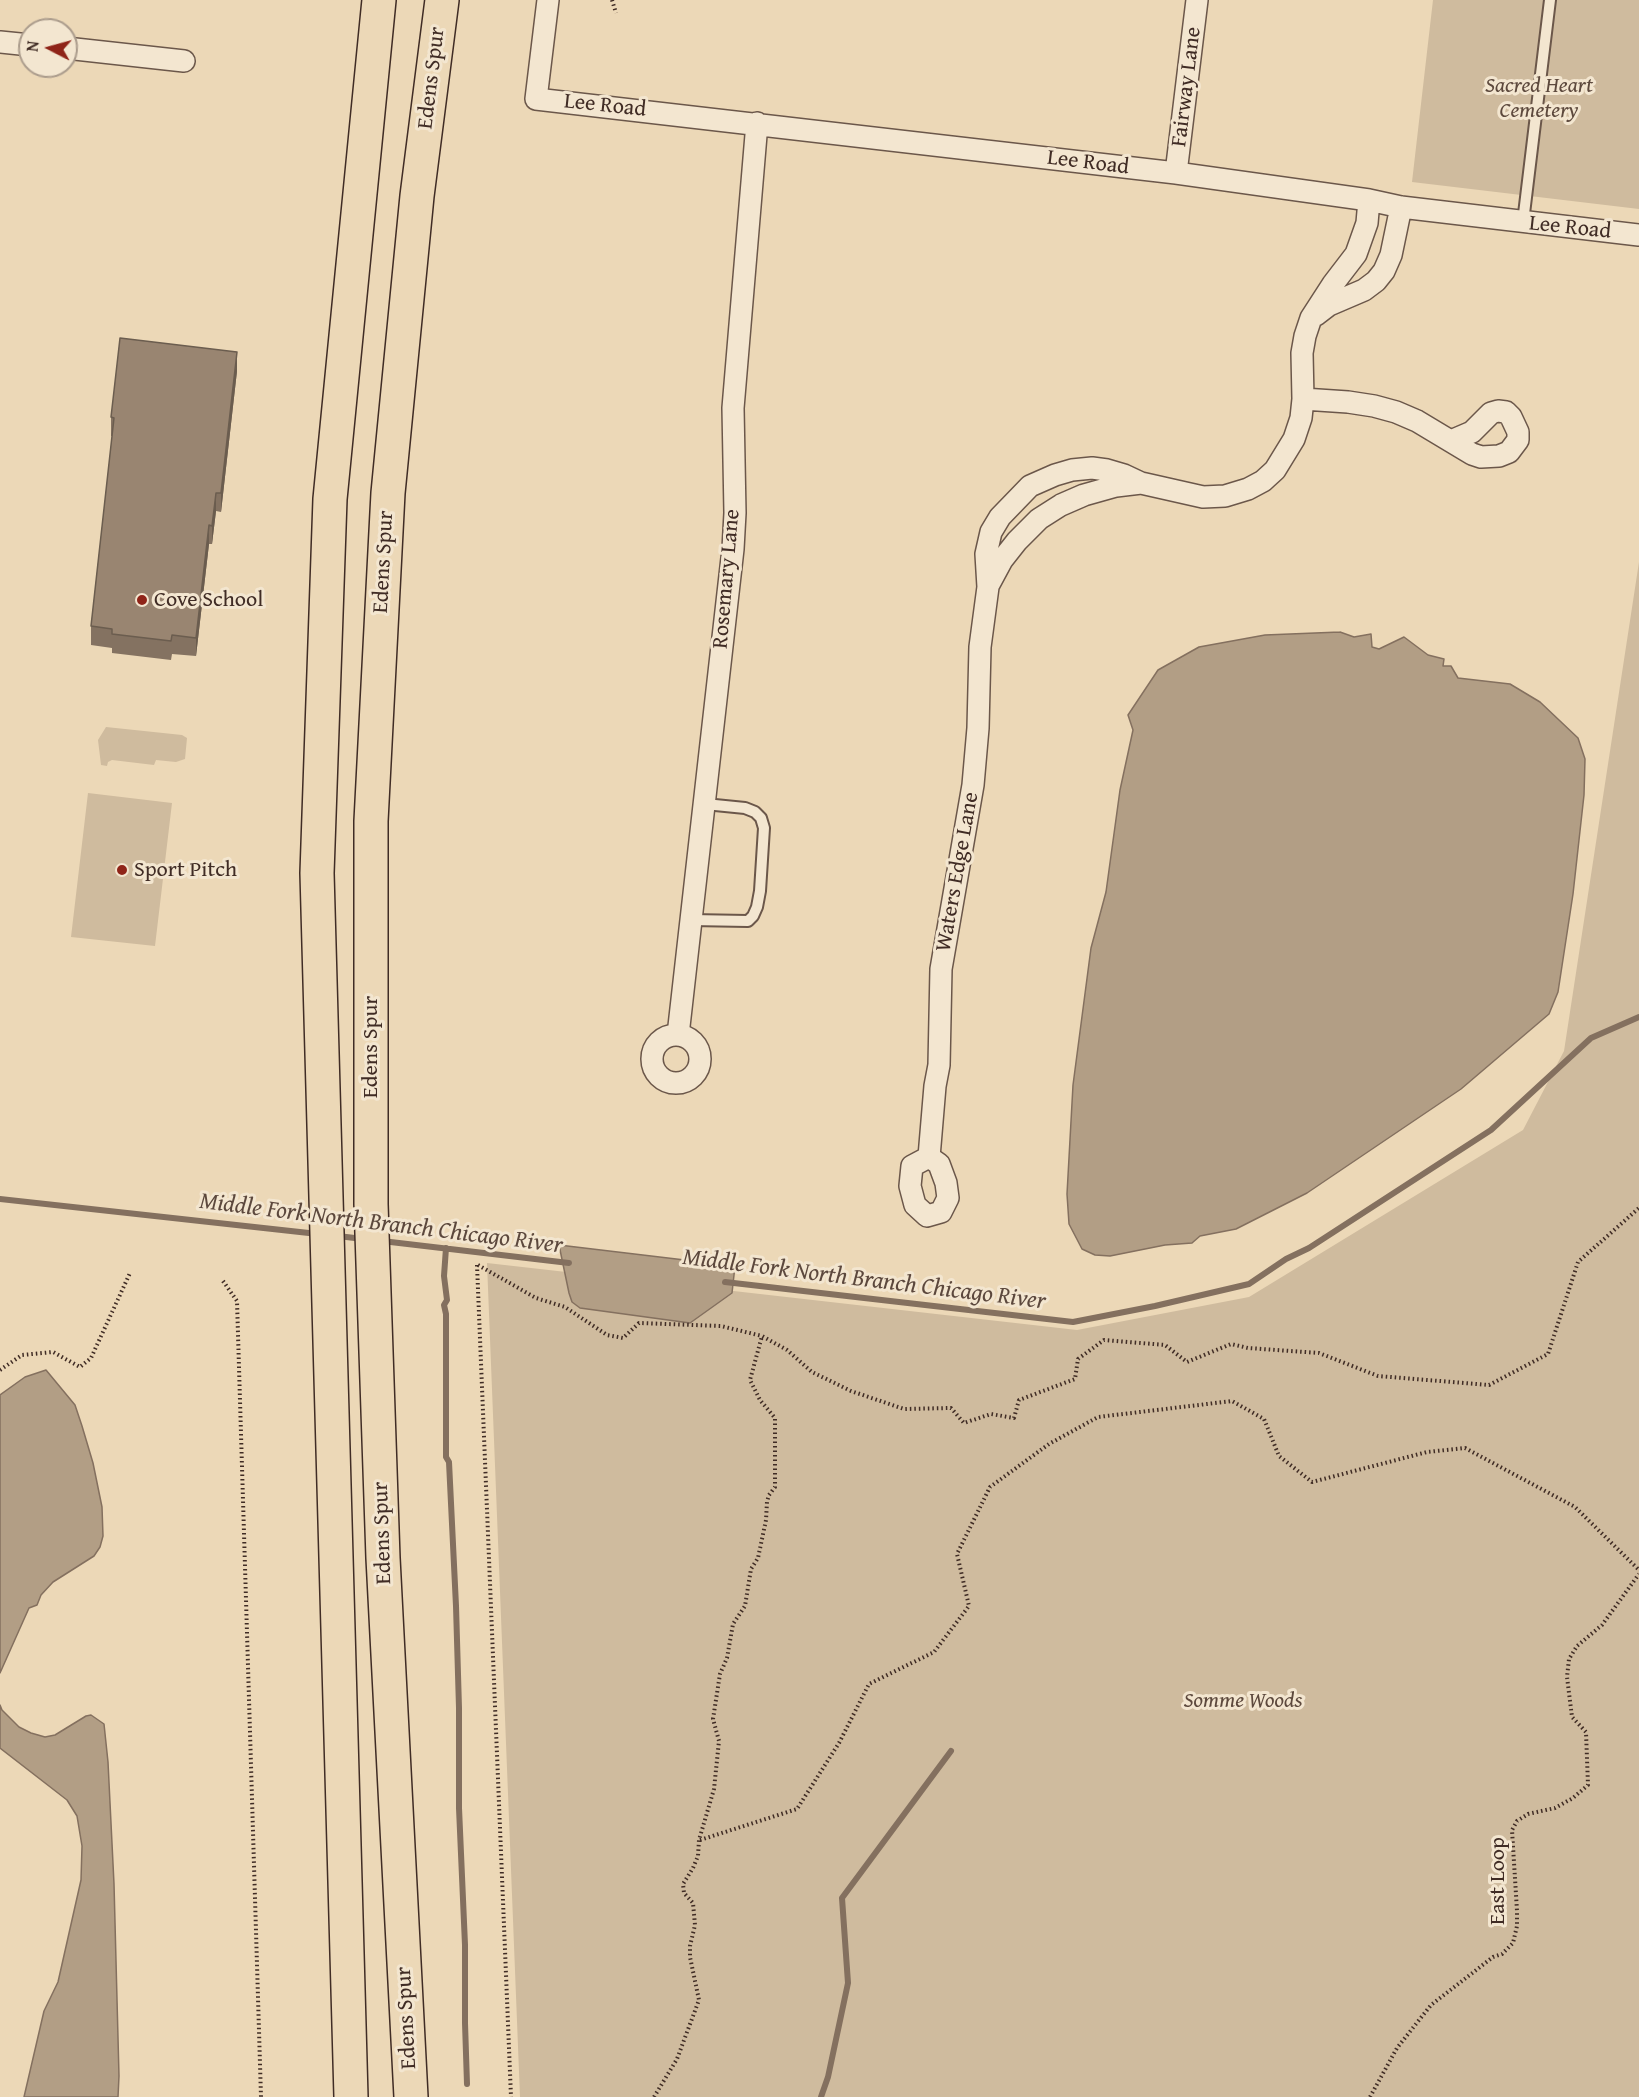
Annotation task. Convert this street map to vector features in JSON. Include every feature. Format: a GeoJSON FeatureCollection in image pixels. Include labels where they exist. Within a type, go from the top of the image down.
{"type":"FeatureCollection","features":[{"type":"Feature","properties":{"kind":"highway"},"geometry":{"type":"LineString","coordinates":[[351,2097],[317,873],[330,499],[379,0]]}},
{"type":"Feature","properties":{"kind":"highway","name":"Edens Spur"},"geometry":{"type":"LineString","coordinates":[[411,2097],[383,1558],[371,1204],[371,821],[388,493],[417,196],[442,0]]}},
{"type":"Feature","properties":{"kind":"street","name":"Lee Road"},"geometry":{"type":"LineString","coordinates":[[548,0],[536,99],[1176,173],[1369,200],[1401,207],[1639,236]]}},
{"type":"Feature","properties":{"kind":"street","name":"Fairway Lane"},"geometry":{"type":"LineString","coordinates":[[1176,173],[1197,0]]}},
{"type":"Feature","properties":{"kind":"street"},"geometry":{"type":"LineString","coordinates":[[0,42],[18,44]]}},
{"type":"Feature","properties":{"kind":"street"},"geometry":{"type":"LineString","coordinates":[[78,49],[184,61]]}},
{"type":"Feature","properties":{"kind":"street","name":"Rosemary Lane"},"geometry":{"type":"LineString","coordinates":[[678,1035],[733,549],[735,513],[732,408],[757,123]]}},
{"type":"Feature","properties":{"kind":"street","name":"Waters Edge Lane"},"geometry":{"type":"LineString","coordinates":[[929,1157],[939,1065],[941,969],[973,785],[978,728],[980,647],[988,587],[986,554],[991,532],[1000,517],[1029,486],[1072,470],[1092,468],[1124,475],[1141,483],[1203,497],[1225,496],[1263,482],[1275,470],[1294,439],[1301,418],[1303,399],[1302,353],[1311,318],[1356,254],[1367,223],[1369,200]]}},
{"type":"Feature","properties":{"kind":"street"},"geometry":{"type":"LineString","coordinates":[[1311,318],[1329,305],[1364,290],[1384,271],[1391,255],[1401,207]]}},
{"type":"Feature","properties":{"kind":"street"},"geometry":{"type":"LineString","coordinates":[[1303,399],[1374,406],[1417,421],[1451,441]]}},
{"type":"Feature","properties":{"kind":"street","name":"Waters Edge Lane"},"geometry":{"type":"LineString","coordinates":[[988,587],[1007,554],[1039,519],[1061,505],[1084,495],[1116,486],[1141,483]]}},
{"type":"Feature","properties":{"kind":"lane"},"geometry":{"type":"LineString","coordinates":[[1523,222],[1550,0]]}},
{"type":"Feature","properties":{"kind":"lane"},"geometry":{"type":"LineString","coordinates":[[691,920],[748,921],[757,907],[760,891],[764,828],[761,818],[755,812],[745,808],[705,804]]}},
{"type":"Feature","properties":{"kind":"path"},"geometry":{"type":"LineString","coordinates":[[612,0],[616,14]]}},
{"type":"Feature","properties":{"kind":"path"},"geometry":{"type":"LineString","coordinates":[[511,2097],[477,1265],[536,1298],[565,1307],[607,1335],[623,1338],[639,1323],[721,1326],[762,1336],[787,1350],[812,1372],[851,1391],[904,1409],[951,1408],[964,1423],[991,1414],[1014,1418],[1019,1400],[1075,1379],[1078,1359],[1104,1340],[1165,1346],[1187,1362],[1231,1344],[1248,1348],[1319,1353],[1378,1376],[1489,1385],[1548,1354],[1578,1262],[1639,1208]]}},
{"type":"Feature","properties":{"kind":"path"},"geometry":{"type":"LineString","coordinates":[[0,1370],[22,1355],[53,1352],[80,1367],[91,1358],[130,1273]]}},
{"type":"Feature","properties":{"kind":"path"},"geometry":{"type":"LineString","coordinates":[[223,1281],[237,1301],[261,2097]]}},
{"type":"Feature","properties":{"kind":"path"},"geometry":{"type":"LineString","coordinates":[[654,2097],[677,2059],[699,2000],[690,1957],[695,1925],[693,1903],[684,1893],[683,1884],[698,1856],[699,1840],[714,1789],[719,1741],[713,1719],[720,1674],[727,1658],[733,1624],[745,1606],[751,1569],[758,1558],[766,1520],[767,1502],[775,1487],[776,1418],[760,1400],[750,1380],[762,1336]]}},
{"type":"Feature","properties":{"kind":"path"},"geometry":{"type":"LineString","coordinates":[[699,1840],[797,1809],[839,1743],[869,1684],[934,1652],[969,1606],[957,1554],[990,1488],[1049,1444],[1098,1417],[1232,1401],[1264,1419],[1279,1456],[1312,1482],[1427,1452],[1465,1448],[1575,1507],[1639,1572]]}},
{"type":"Feature","properties":{"kind":"path","name":"East Loop"},"geometry":{"type":"LineString","coordinates":[[1370,2097],[1397,2048],[1431,2005],[1493,1957],[1502,1954],[1513,1943],[1518,1911],[1512,1830],[1517,1821],[1528,1814],[1555,1808],[1573,1798],[1588,1785],[1586,1732],[1581,1724],[1572,1717],[1567,1677],[1569,1659],[1577,1646],[1602,1625],[1639,1572]]}},
{"type":"Feature","properties":{"kind":"green space","name":"Sacred Heart Cemetery"},"geometry":{"type":"Polygon","coordinates":[[[1433,0],[1639,0],[1639,209],[1412,182],[1433,0]]]}},
{"type":"Feature","properties":{"kind":"green space","name":"Somme Woods"},"geometry":{"type":"Polygon","coordinates":[[[1639,562],[1639,2097],[520,2097],[487,1263],[1077,1330],[1249,1297],[1523,1130],[1564,1051],[1639,562]]]}},
{"type":"Feature","properties":{"kind":"green space"},"geometry":{"type":"Polygon","coordinates":[[[106,727],[182,735],[187,738],[185,759],[176,762],[156,760],[154,765],[112,760],[107,766],[101,765],[98,740],[106,727]]]}},
{"type":"Feature","properties":{"kind":"green space","name":"Sport Pitch"},"geometry":{"type":"Polygon","coordinates":[[[88,793],[172,803],[155,946],[71,937],[88,793]]]}},
{"type":"Feature","properties":{"kind":"shaded area"},"geometry":{"type":"Polygon","coordinates":[[[1340,632],[1354,637],[1371,634],[1372,647],[1379,649],[1404,637],[1428,655],[1444,659],[1443,666],[1451,666],[1458,678],[1510,684],[1540,702],[1578,738],[1585,759],[1584,795],[1573,894],[1558,992],[1549,1014],[1461,1089],[1307,1193],[1236,1229],[1200,1236],[1192,1243],[1165,1245],[1110,1256],[1095,1255],[1082,1249],[1069,1224],[1067,1194],[1073,1085],[1091,948],[1106,892],[1120,790],[1133,730],[1128,715],[1158,670],[1199,647],[1265,635],[1340,632]]]}},
{"type":"Feature","properties":{"kind":"shaded area"},"geometry":{"type":"Polygon","coordinates":[[[559,1245],[735,1266],[732,1293],[690,1323],[580,1308],[572,1302],[569,1293],[559,1245]]]}},
{"type":"Feature","properties":{"kind":"shaded area"},"geometry":{"type":"Polygon","coordinates":[[[46,1370],[75,1405],[93,1463],[102,1507],[103,1536],[94,1556],[53,1582],[41,1595],[37,1605],[29,1608],[0,1673],[0,1395],[25,1377],[46,1370]]]}},
{"type":"Feature","properties":{"kind":"shaded area"},"geometry":{"type":"Polygon","coordinates":[[[0,1705],[19,1727],[45,1737],[55,1735],[86,1716],[91,1715],[104,1724],[114,1884],[118,2097],[24,2097],[44,2011],[58,1982],[81,1880],[82,1846],[77,1816],[67,1800],[0,1748],[0,1705]]]}},
{"type":"Feature","properties":{"kind":"building"},"geometry":{"type":"Polygon","coordinates":[[[120,338],[237,352],[221,493],[216,493],[212,526],[209,525],[196,638],[172,635],[171,641],[112,634],[112,629],[91,626],[114,418],[111,417],[120,338]]]}},
{"type":"Feature","properties":{"kind":"waterway","name":"Middle Fork North Branch Chicago River"},"geometry":{"type":"LineString","coordinates":[[725,1282],[1073,1322],[1249,1284],[1286,1259],[1309,1248],[1491,1130],[1591,1038],[1639,1017]]}},
{"type":"Feature","properties":{"kind":"waterway","name":"Middle Fork North Branch Chicago River"},"geometry":{"type":"LineString","coordinates":[[0,1199],[318,1234]]}},
{"type":"Feature","properties":{"kind":"waterway","name":"Middle Fork North Branch Chicago River"},"geometry":{"type":"LineString","coordinates":[[338,1236],[363,1239]]}},
{"type":"Feature","properties":{"kind":"waterway","name":"Middle Fork North Branch Chicago River"},"geometry":{"type":"LineString","coordinates":[[382,1241],[569,1263]]}},
{"type":"Feature","properties":{"kind":"waterway"},"geometry":{"type":"LineString","coordinates":[[446,1248],[444,1276],[447,1300],[444,1305],[446,1314],[446,1457],[449,1462],[456,1606],[467,2084]]}},
{"type":"Feature","properties":{"kind":"waterway"},"geometry":{"type":"LineString","coordinates":[[821,2097],[828,2077],[848,1983],[842,1898],[951,1751]]}},
{"type":"Feature","properties":{"kind":"place","name":"Cove School"},"geometry":{"type":"Point","coordinates":[142,600]}},
{"type":"Feature","properties":{"kind":"place","name":"Sport Pitch"},"geometry":{"type":"Point","coordinates":[122,870]}}]}
